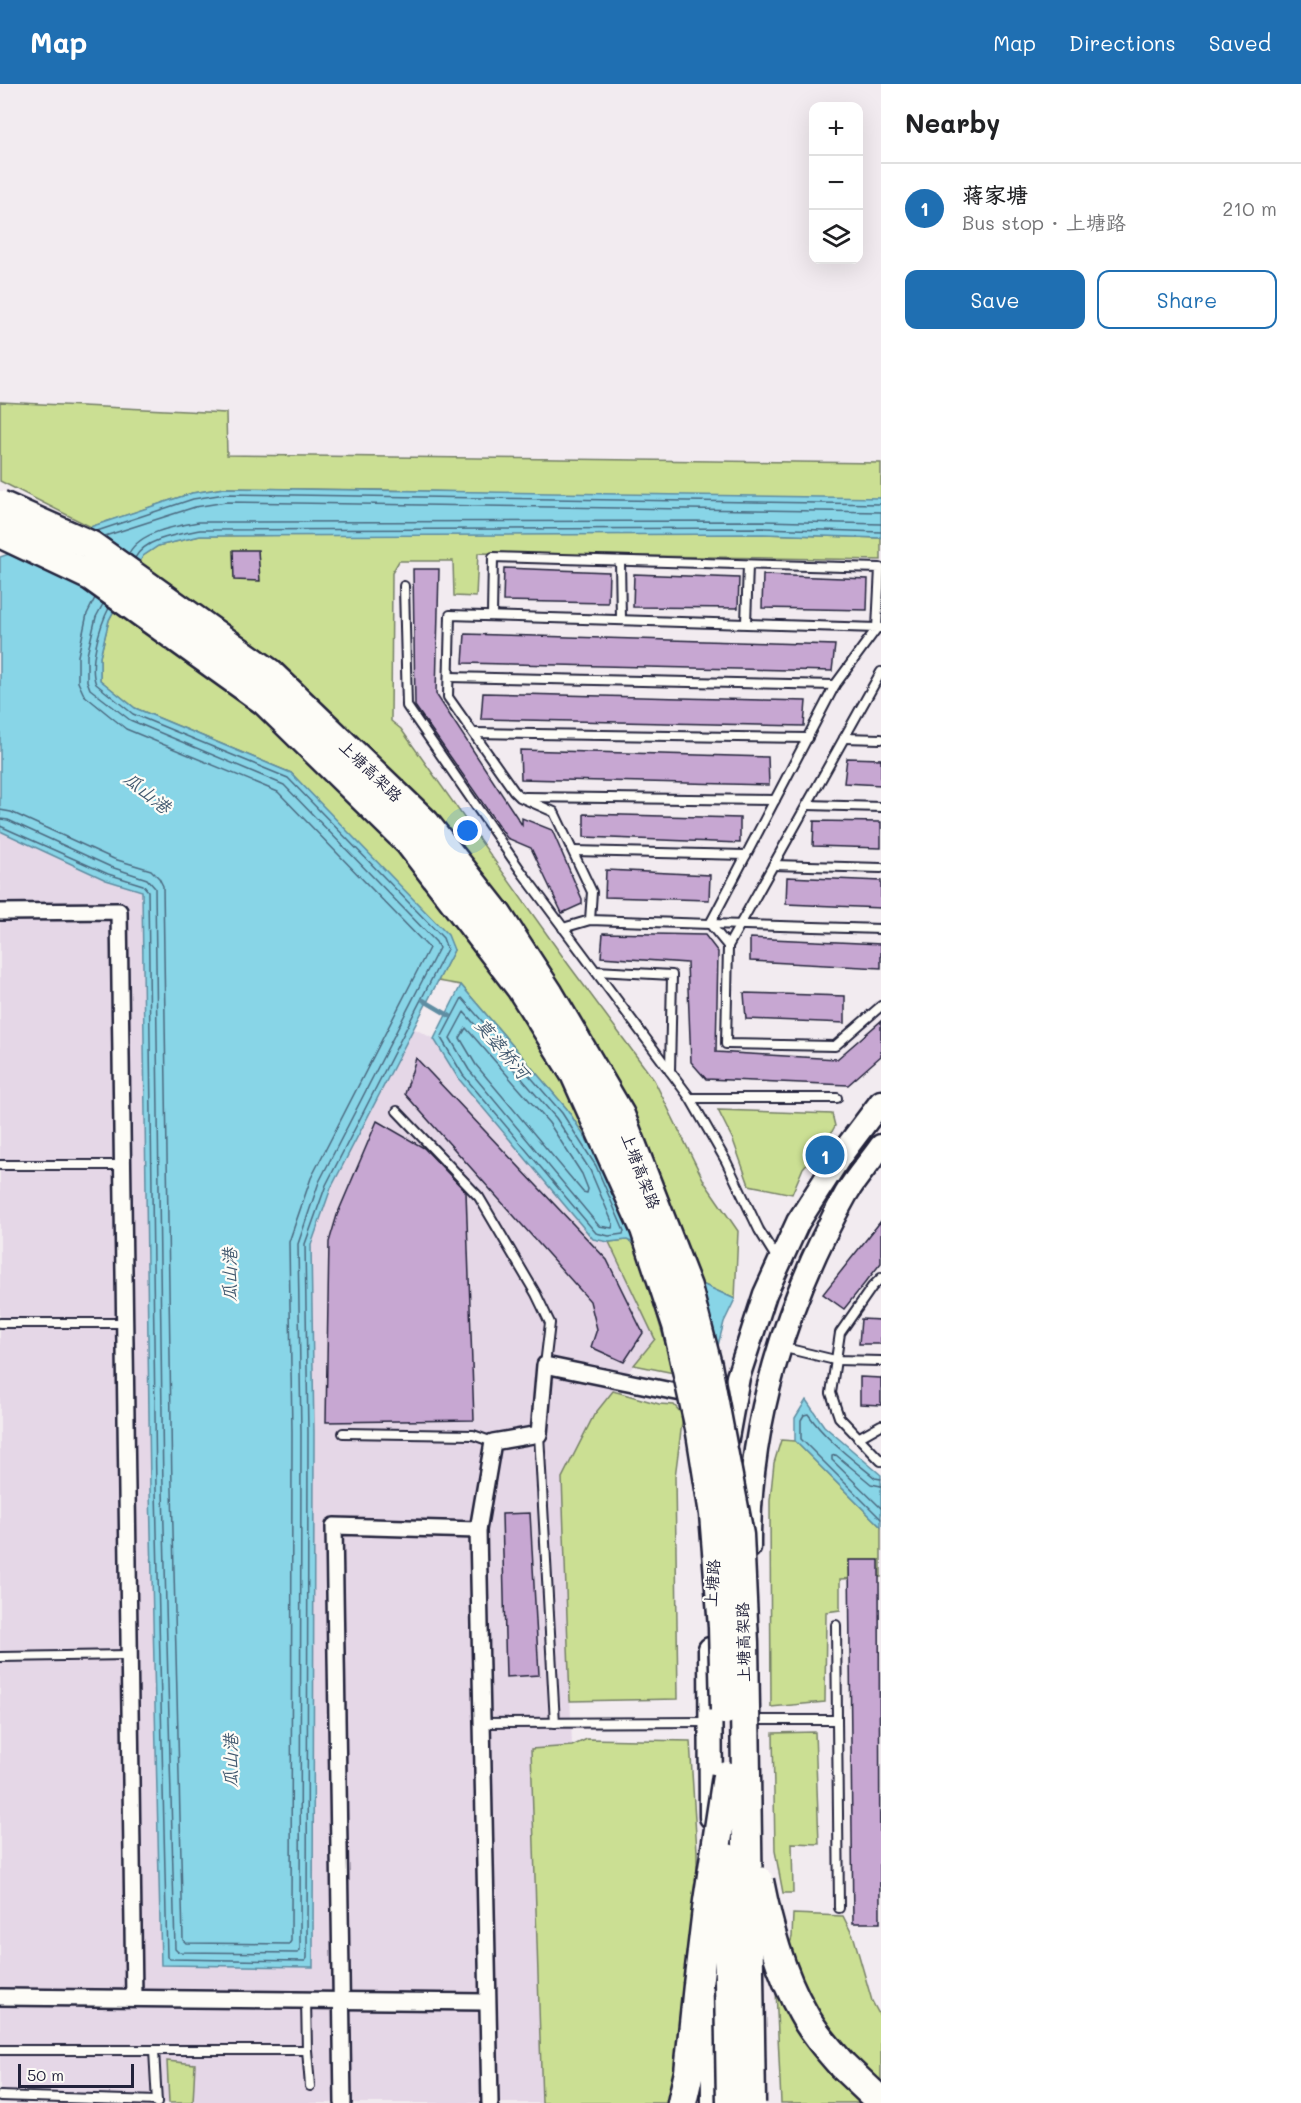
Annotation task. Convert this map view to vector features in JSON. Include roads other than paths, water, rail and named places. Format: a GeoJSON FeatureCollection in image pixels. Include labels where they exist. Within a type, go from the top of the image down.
{"type":"FeatureCollection","features":[{"type":"Feature","properties":{"kind":"highway","name":"上塘高架路"},"geometry":{"type":"LineString","coordinates":[[0,504],[90,545],[269,673],[425,823],[498,916],[549,994],[620,1115],[687,1287],[707,1365],[739,1535],[744,1643],[752,2103]]}},
{"type":"Feature","properties":{"kind":"highway","name":"上塘高架路"},"geometry":{"type":"LineString","coordinates":[[0,533],[91,576],[265,701],[409,842],[521,988],[575,1074],[645,1229],[677,1325],[701,1433],[715,1526],[723,1628],[731,2103]]}},
{"type":"Feature","properties":{"kind":"highway"},"geometry":{"type":"LineString","coordinates":[[688,2103],[689,2072],[708,1901],[727,1776]]}},
{"type":"Feature","properties":{"kind":"highway"},"geometry":{"type":"LineString","coordinates":[[745,1803],[764,1907],[784,1974],[792,1992],[803,2014],[821,2040],[849,2073],[881,2102]]}},
{"type":"Feature","properties":{"kind":"highway"},"geometry":{"type":"LineString","coordinates":[[682,2103],[689,2072]]}},
{"type":"Feature","properties":{"kind":"main road","name":"上塘路"},"geometry":{"type":"LineString","coordinates":[[713,2103],[711,1582],[719,1478],[738,1377],[765,1294],[798,1222],[841,1155],[881,1102]]}},
{"type":"Feature","properties":{"kind":"main road"},"geometry":{"type":"LineString","coordinates":[[752,2103],[749,1528],[758,1437],[780,1347],[803,1278],[847,1193],[881,1146]]}},
{"type":"Feature","properties":{"kind":"street"},"geometry":{"type":"LineString","coordinates":[[0,912],[118,911],[134,1998]]}},
{"type":"Feature","properties":{"kind":"street"},"geometry":{"type":"LineString","coordinates":[[490,2103],[478,1530],[493,1442],[539,1434],[545,1365],[733,1404]]}},
{"type":"Feature","properties":{"kind":"street"},"geometry":{"type":"LineString","coordinates":[[344,2103],[334,1526],[478,1530]]}},
{"type":"Feature","properties":{"kind":"street"},"geometry":{"type":"LineString","coordinates":[[0,1997],[487,2002]]}},
{"type":"Feature","properties":{"kind":"lane"},"geometry":{"type":"LineString","coordinates":[[492,616],[493,557],[880,568],[879,628],[835,685],[710,924]]}},
{"type":"Feature","properties":{"kind":"lane"},"geometry":{"type":"LineString","coordinates":[[620,561],[621,620]]}},
{"type":"Feature","properties":{"kind":"lane"},"geometry":{"type":"LineString","coordinates":[[746,623],[748,565]]}},
{"type":"Feature","properties":{"kind":"lane"},"geometry":{"type":"LineString","coordinates":[[404,586],[407,706],[563,928],[690,1098],[726,1161],[759,1230],[779,1263]]}},
{"type":"Feature","properties":{"kind":"lane"},"geometry":{"type":"LineString","coordinates":[[590,920],[592,892],[554,812],[520,797],[514,791],[448,697],[450,615],[879,628]]}},
{"type":"Feature","properties":{"kind":"lane"},"geometry":{"type":"LineString","coordinates":[[881,672],[877,687],[844,738],[728,946],[726,1044],[835,1046],[881,1006]]}},
{"type":"Feature","properties":{"kind":"lane"},"geometry":{"type":"LineString","coordinates":[[449,677],[835,685]]}},
{"type":"Feature","properties":{"kind":"lane"},"geometry":{"type":"LineString","coordinates":[[474,733],[808,738]]}},
{"type":"Feature","properties":{"kind":"lane"},"geometry":{"type":"LineString","coordinates":[[844,738],[881,739]]}},
{"type":"Feature","properties":{"kind":"lane"},"geometry":{"type":"LineString","coordinates":[[520,797],[776,800]]}},
{"type":"Feature","properties":{"kind":"lane"},"geometry":{"type":"LineString","coordinates":[[807,805],[881,807]]}},
{"type":"Feature","properties":{"kind":"lane"},"geometry":{"type":"LineString","coordinates":[[573,851],[746,855]]}},
{"type":"Feature","properties":{"kind":"lane"},"geometry":{"type":"LineString","coordinates":[[773,866],[881,868]]}},
{"type":"Feature","properties":{"kind":"lane"},"geometry":{"type":"LineString","coordinates":[[563,928],[590,920],[881,929]]}},
{"type":"Feature","properties":{"kind":"lane"},"geometry":{"type":"LineString","coordinates":[[710,924],[728,946]]}},
{"type":"Feature","properties":{"kind":"lane"},"geometry":{"type":"LineString","coordinates":[[596,971],[672,975],[670,1072]]}},
{"type":"Feature","properties":{"kind":"lane"},"geometry":{"type":"LineString","coordinates":[[690,1098],[837,1098]]}},
{"type":"Feature","properties":{"kind":"lane"},"geometry":{"type":"LineString","coordinates":[[397,1112],[479,1197],[536,1294],[550,1323],[545,1365]]}},
{"type":"Feature","properties":{"kind":"lane"},"geometry":{"type":"LineString","coordinates":[[0,1165],[122,1165]]}},
{"type":"Feature","properties":{"kind":"lane"},"geometry":{"type":"LineString","coordinates":[[881,1278],[877,1288],[840,1333],[831,1393],[839,1417],[881,1461]]}},
{"type":"Feature","properties":{"kind":"lane"},"geometry":{"type":"LineString","coordinates":[[0,1323],[124,1323]]}},
{"type":"Feature","properties":{"kind":"lane"},"geometry":{"type":"LineString","coordinates":[[780,1347],[835,1360],[881,1361]]}},
{"type":"Feature","properties":{"kind":"lane"},"geometry":{"type":"LineString","coordinates":[[858,1438],[881,1425]]}},
{"type":"Feature","properties":{"kind":"lane"},"geometry":{"type":"LineString","coordinates":[[343,1432],[473,1435],[493,1442]]}},
{"type":"Feature","properties":{"kind":"lane"},"geometry":{"type":"LineString","coordinates":[[539,1434],[555,1723]]}},
{"type":"Feature","properties":{"kind":"lane"},"geometry":{"type":"LineString","coordinates":[[837,1625],[839,1908]]}},
{"type":"Feature","properties":{"kind":"lane"},"geometry":{"type":"LineString","coordinates":[[0,1657],[129,1655]]}},
{"type":"Feature","properties":{"kind":"lane"},"geometry":{"type":"LineString","coordinates":[[749,1720],[837,1720]]}},
{"type":"Feature","properties":{"kind":"lane"},"geometry":{"type":"LineString","coordinates":[[482,1723],[710,1722]]}},
{"type":"Feature","properties":{"kind":"lane"},"geometry":{"type":"LineString","coordinates":[[306,2000],[309,2086]]}},
{"type":"Feature","properties":{"kind":"lane"},"geometry":{"type":"LineString","coordinates":[[0,2050],[307,2050]]}},
{"type":"Feature","properties":{"kind":"lane"},"geometry":{"type":"LineString","coordinates":[[0,2096],[157,2102],[154,2050]]}},
{"type":"Feature","properties":{"kind":"water","name":"瓜山港"},"geometry":{"type":"Polygon","coordinates":[[[225,488],[881,498],[881,538],[764,534],[200,536],[158,546],[143,556],[109,620],[100,657],[100,680],[135,708],[291,773],[448,935],[454,950],[331,1188],[311,1245],[314,1432],[313,1967],[161,1965],[150,1490],[142,891],[106,880],[0,831],[0,557],[192,493],[225,488]]]}},
{"type":"Feature","properties":{"kind":"water"},"geometry":{"type":"Polygon","coordinates":[[[461,985],[567,1109],[602,1164],[636,1244],[627,1240],[609,1242],[593,1239],[458,1078],[434,1039],[461,985]]]}},
{"type":"Feature","properties":{"kind":"water"},"geometry":{"type":"Polygon","coordinates":[[[702,1284],[735,1299],[724,1322],[717,1349],[702,1284]]]}},
{"type":"Feature","properties":{"kind":"water"},"geometry":{"type":"Polygon","coordinates":[[[806,1400],[824,1426],[881,1475],[881,1527],[795,1441],[795,1418],[806,1400]]]}},
{"type":"Feature","properties":{"kind":"waterway","name":"莫婆桥河"},"geometry":{"type":"LineString","coordinates":[[423,1000],[450,1016]]}},
{"type":"Feature","properties":{"kind":"place","name":"蒋家塘"},"geometry":{"type":"Point","coordinates":[825,1155]}}]}
